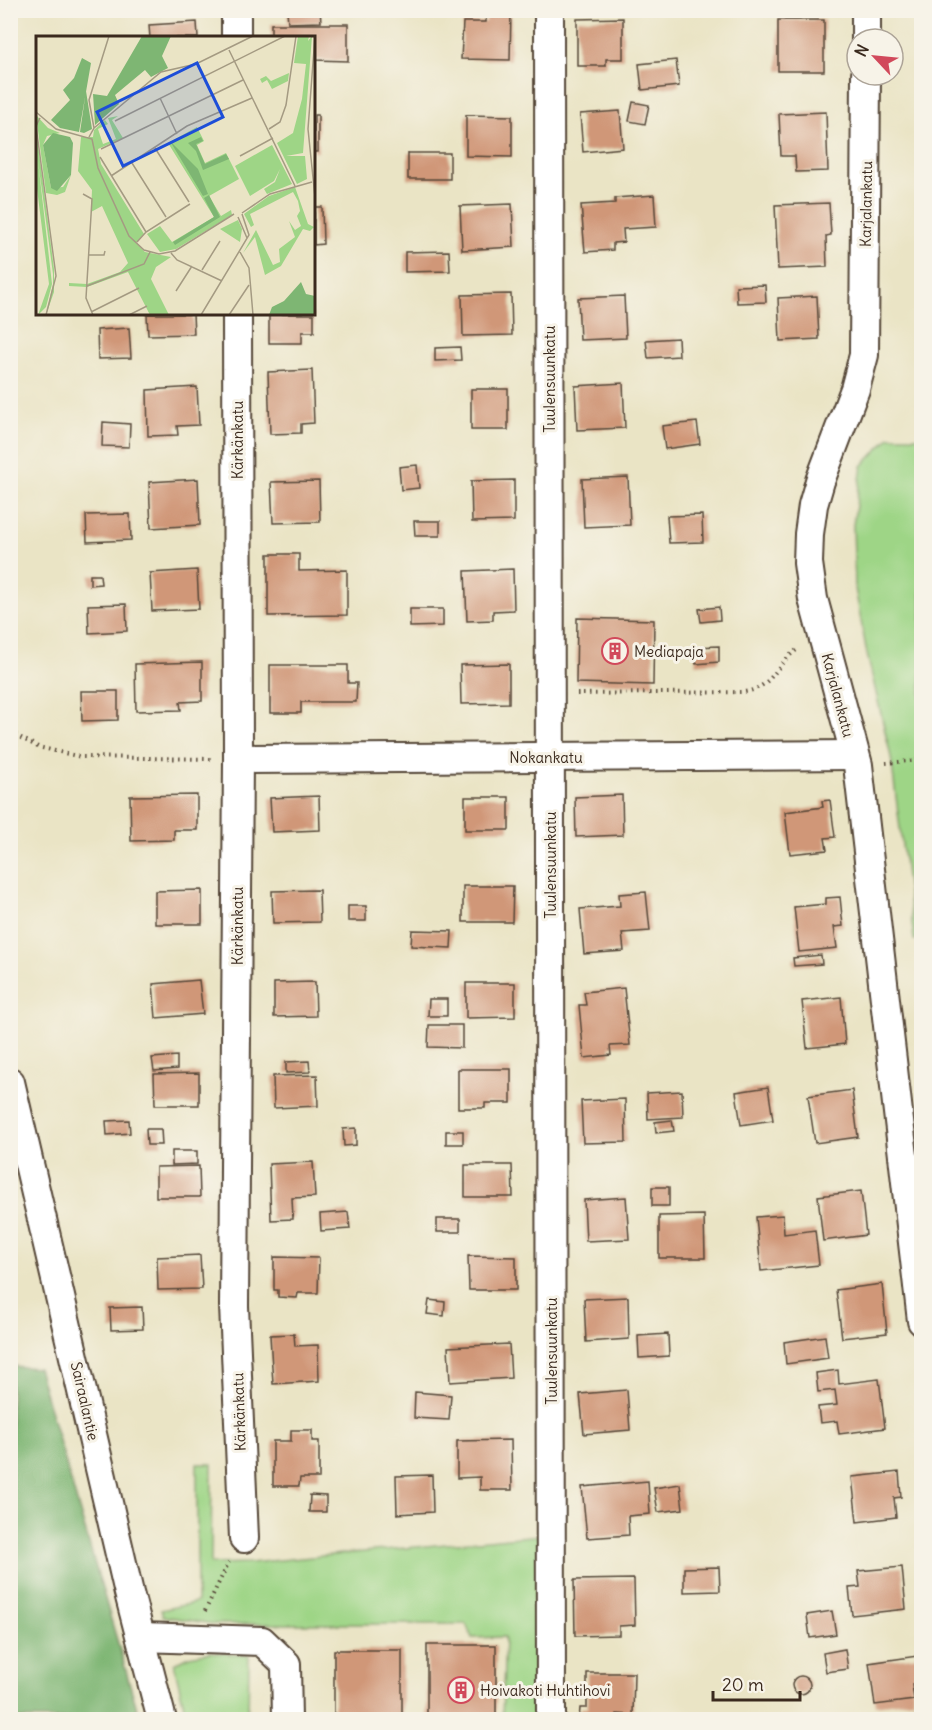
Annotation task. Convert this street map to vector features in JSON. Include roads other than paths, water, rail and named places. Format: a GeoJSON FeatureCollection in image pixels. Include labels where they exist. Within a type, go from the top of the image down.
{"type":"FeatureCollection","features":[{"type":"Feature","properties":{"kind":"street"},"geometry":{"type":"LineString","coordinates":[[236,10],[236,36]]}},
{"type":"Feature","properties":{"kind":"street","name":"Tuulensuunkatu"},"geometry":{"type":"LineString","coordinates":[[549,10],[551,1719]]}},
{"type":"Feature","properties":{"kind":"street"},"geometry":{"type":"LineString","coordinates":[[866,10],[866,27]]}},
{"type":"Feature","properties":{"kind":"street","name":"Karjalankatu"},"geometry":{"type":"LineString","coordinates":[[866,87],[864,355],[855,389],[813,505],[808,563],[813,599],[856,760],[913,1160],[921,1321]]}},
{"type":"Feature","properties":{"kind":"street","name":"Kärkänkatu"},"geometry":{"type":"LineString","coordinates":[[237,315],[238,759],[234,1306],[244,1538]]}},
{"type":"Feature","properties":{"kind":"street","name":"Nokankatu"},"geometry":{"type":"LineString","coordinates":[[238,759],[550,757],[856,760]]}},
{"type":"Feature","properties":{"kind":"street","name":"Sairaalantie"},"geometry":{"type":"LineString","coordinates":[[10,1082],[162,1719]]}},
{"type":"Feature","properties":{"kind":"street"},"geometry":{"type":"LineString","coordinates":[[141,1637],[262,1641],[286,1664],[287,1719]]}},
{"type":"Feature","properties":{"kind":"place","name":"Mediapaja"},"geometry":{"type":"Point","coordinates":[615,651]}},
{"type":"Feature","properties":{"kind":"place","name":"Hoivakoti Huhtihovi"},"geometry":{"type":"Point","coordinates":[461,1690]}}]}
